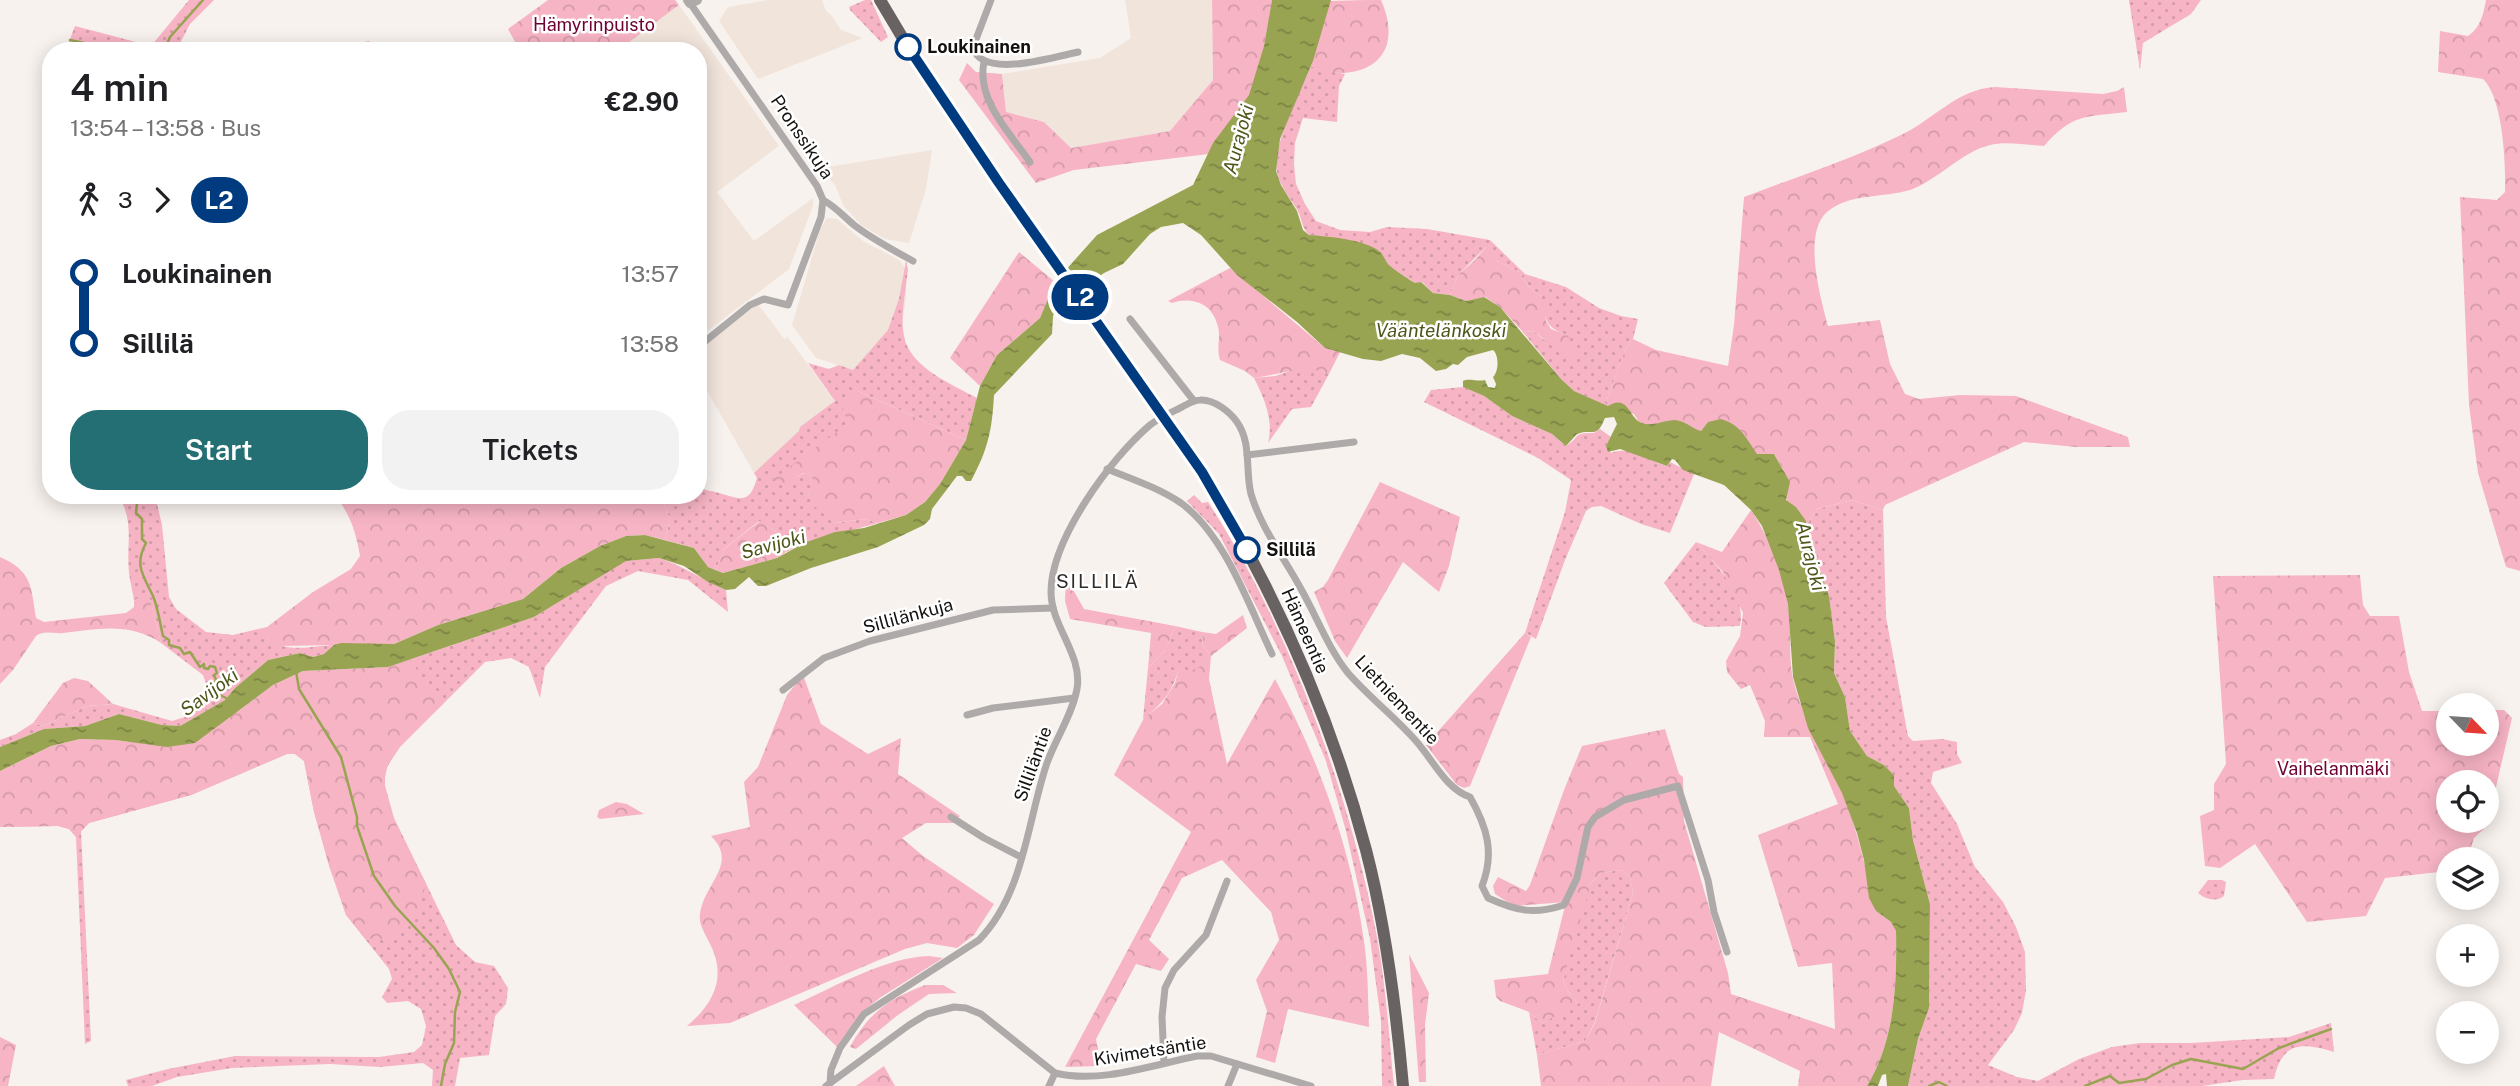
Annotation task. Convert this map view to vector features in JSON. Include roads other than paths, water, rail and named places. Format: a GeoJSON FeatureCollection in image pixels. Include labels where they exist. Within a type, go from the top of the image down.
{"type":"FeatureCollection","features":[{"type":"Feature","properties":{"kind":"highway","name":"Hämeentie"},"geometry":{"type":"LineString","coordinates":[[880,0],[914,57],[1208,482],[1259,572],[1311,687],[1337,756],[1366,853],[1380,913],[1395,1007],[1403,1086]]}},
{"type":"Feature","properties":{"kind":"street"},"geometry":{"type":"LineString","coordinates":[[991,0],[973,47],[978,59],[1000,66],[1079,52]]}},
{"type":"Feature","properties":{"kind":"street","name":"Pronssikuja"},"geometry":{"type":"LineString","coordinates":[[692,1],[817,186],[823,200],[835,206],[870,237],[913,261]]}},
{"type":"Feature","properties":{"kind":"street"},"geometry":{"type":"LineString","coordinates":[[984,62],[983,82],[991,105],[1030,162]]}},
{"type":"Feature","properties":{"kind":"street"},"geometry":{"type":"LineString","coordinates":[[707,340],[750,305],[764,299],[788,304],[821,217],[823,200]]}},
{"type":"Feature","properties":{"kind":"street"},"geometry":{"type":"LineString","coordinates":[[1130,319],[1194,401],[1163,417]]}},
{"type":"Feature","properties":{"kind":"street","name":"Lietniementie"},"geometry":{"type":"LineString","coordinates":[[1194,401],[1212,401],[1237,422],[1244,437],[1251,493],[1255,503],[1302,590],[1319,628],[1348,672],[1418,743],[1457,792],[1470,797],[1483,820],[1488,845],[1486,875],[1482,886],[1488,898],[1516,910],[1546,911],[1564,905],[1577,878],[1588,827],[1595,817],[1624,800],[1678,786],[1708,880],[1714,912],[1727,952]]}},
{"type":"Feature","properties":{"kind":"street","name":"Silliläntie"},"geometry":{"type":"LineString","coordinates":[[828,1084],[840,1048],[864,1014],[979,940],[993,926],[1007,902],[1048,759],[1074,698],[1078,672],[1053,608],[1051,590],[1061,549],[1107,469],[1163,417]]}},
{"type":"Feature","properties":{"kind":"street"},"geometry":{"type":"LineString","coordinates":[[1247,455],[1354,442]]}},
{"type":"Feature","properties":{"kind":"street"},"geometry":{"type":"LineString","coordinates":[[1107,469],[1163,492],[1180,502],[1205,524],[1222,551],[1272,654]]}},
{"type":"Feature","properties":{"kind":"street","name":"Sillilänkuja"},"geometry":{"type":"LineString","coordinates":[[783,690],[824,658],[870,641],[993,610],[1053,608]]}},
{"type":"Feature","properties":{"kind":"street"},"geometry":{"type":"LineString","coordinates":[[967,715],[993,708],[1074,698]]}},
{"type":"Feature","properties":{"kind":"street"},"geometry":{"type":"LineString","coordinates":[[951,817],[1021,857]]}},
{"type":"Feature","properties":{"kind":"street"},"geometry":{"type":"LineString","coordinates":[[1164,1063],[1162,1017],[1165,988],[1174,970],[1206,935],[1227,881]]}},
{"type":"Feature","properties":{"kind":"street"},"geometry":{"type":"LineString","coordinates":[[828,1084],[927,1014],[954,1007],[981,1014],[1055,1073],[1049,1086]]}},
{"type":"Feature","properties":{"kind":"street","name":"Kivimetsäntie"},"geometry":{"type":"LineString","coordinates":[[1055,1073],[1085,1077],[1211,1056],[1311,1086]]}},
{"type":"Feature","properties":{"kind":"street"},"geometry":{"type":"LineString","coordinates":[[1228,1086],[1237,1064]]}},
{"type":"Feature","properties":{"kind":"water"},"geometry":{"type":"Polygon","coordinates":[[[1272,0],[1331,0],[1313,61],[1280,139],[1276,171],[1297,211],[1303,230],[1309,235],[1346,239],[1373,247],[1392,268],[1415,283],[1421,282],[1433,293],[1466,301],[1484,297],[1500,307],[1574,391],[1608,406],[1615,403],[1625,405],[1638,421],[1646,424],[1675,420],[1701,431],[1708,422],[1721,419],[1738,428],[1757,454],[1774,454],[1790,482],[1786,500],[1796,507],[1806,521],[1811,555],[1829,596],[1835,641],[1834,673],[1845,697],[1850,731],[1867,756],[1884,765],[1894,775],[1894,786],[1909,808],[1913,840],[1930,904],[1929,1008],[1918,1039],[1908,1086],[1887,1086],[1886,1074],[1882,1075],[1878,1086],[1867,1086],[1889,1031],[1895,991],[1896,931],[1891,922],[1876,911],[1869,898],[1857,833],[1842,793],[1808,728],[1793,677],[1788,604],[1779,570],[1762,526],[1751,510],[1724,485],[1683,470],[1675,460],[1672,459],[1667,466],[1620,449],[1608,452],[1606,446],[1617,424],[1614,417],[1605,418],[1594,432],[1577,434],[1566,446],[1552,434],[1512,416],[1484,396],[1463,387],[1465,380],[1485,380],[1488,387],[1495,388],[1493,377],[1498,363],[1493,350],[1467,357],[1458,365],[1453,364],[1436,371],[1420,358],[1402,354],[1381,361],[1363,359],[1325,348],[1297,322],[1237,275],[1201,235],[1183,223],[1161,227],[1150,234],[1123,264],[1104,273],[1058,305],[1053,316],[1052,334],[994,395],[988,440],[971,481],[957,476],[932,509],[930,519],[924,525],[878,547],[811,568],[766,586],[758,586],[749,577],[735,589],[726,590],[684,566],[659,558],[626,561],[534,617],[388,667],[303,671],[273,685],[195,743],[167,747],[115,740],[80,739],[51,746],[0,771],[0,747],[44,729],[85,726],[119,714],[162,725],[180,726],[225,700],[268,660],[300,653],[313,657],[324,654],[334,645],[341,643],[394,644],[438,625],[523,599],[561,568],[600,546],[626,536],[645,535],[694,548],[708,567],[723,573],[777,558],[804,543],[835,532],[864,528],[906,515],[925,502],[940,484],[966,440],[980,386],[997,355],[1040,318],[1055,282],[1097,235],[1193,185],[1213,143],[1249,95],[1264,46],[1272,0]]]}},
{"type":"Feature","properties":{"kind":"waterway"},"geometry":{"type":"LineString","coordinates":[[168,42],[203,0]]}},
{"type":"Feature","properties":{"kind":"waterway"},"geometry":{"type":"LineString","coordinates":[[70,40],[79,42]]}},
{"type":"Feature","properties":{"kind":"waterway","name":"Savijoki"},"geometry":{"type":"LineString","coordinates":[[137,504],[136,513],[142,519],[142,539],[146,543],[142,551],[141,570],[155,601],[163,636],[169,640],[169,645],[180,648],[184,654],[190,652],[200,667],[204,664],[204,668],[215,667],[217,673],[214,675],[214,684],[218,686],[214,692],[230,700]]}},
{"type":"Feature","properties":{"kind":"waterway"},"geometry":{"type":"LineString","coordinates":[[296,671],[299,689],[341,757],[357,826],[374,876],[395,906],[434,948],[449,969],[460,992],[455,1012],[454,1043],[445,1064],[441,1086]]}},
{"type":"Feature","properties":{"kind":"waterway"},"geometry":{"type":"LineString","coordinates":[[2085,1086],[2110,1076],[2119,1083],[2146,1079],[2172,1065],[2191,1059],[2243,1069],[2279,1048],[2331,1029]]}},
{"type":"Feature","properties":{"kind":"waterway"},"geometry":{"type":"LineString","coordinates":[[1929,1086],[1939,1082],[1947,1086]]}},
{"type":"Feature","properties":{"kind":"place","name":"Loukinainen"},"geometry":{"type":"Point","coordinates":[908,47]}},
{"type":"Feature","properties":{"kind":"place","name":"Sillilä"},"geometry":{"type":"Point","coordinates":[1247,550]}},
{"type":"Feature","properties":{"kind":"district","name":"SILLILÄ"},"geometry":{"type":"Point","coordinates":[1098,581]}},
{"type":"Feature","properties":{"kind":"park label","name":"Hämyrinpuisto"},"geometry":{"type":"Point","coordinates":[594,25]}},
{"type":"Feature","properties":{"kind":"park label","name":"Vaihelanmäki"},"geometry":{"type":"Point","coordinates":[2333,769]}},
{"type":"Feature","properties":{"kind":"water label","name":"Aurajoki"},"geometry":{"type":"Point","coordinates":[1238,139]}},
{"type":"Feature","properties":{"kind":"water label","name":"Vääntelänkoski"},"geometry":{"type":"Point","coordinates":[1441,330]}},
{"type":"Feature","properties":{"kind":"water label","name":"Aurajoki"},"geometry":{"type":"Point","coordinates":[1811,556]}}]}
